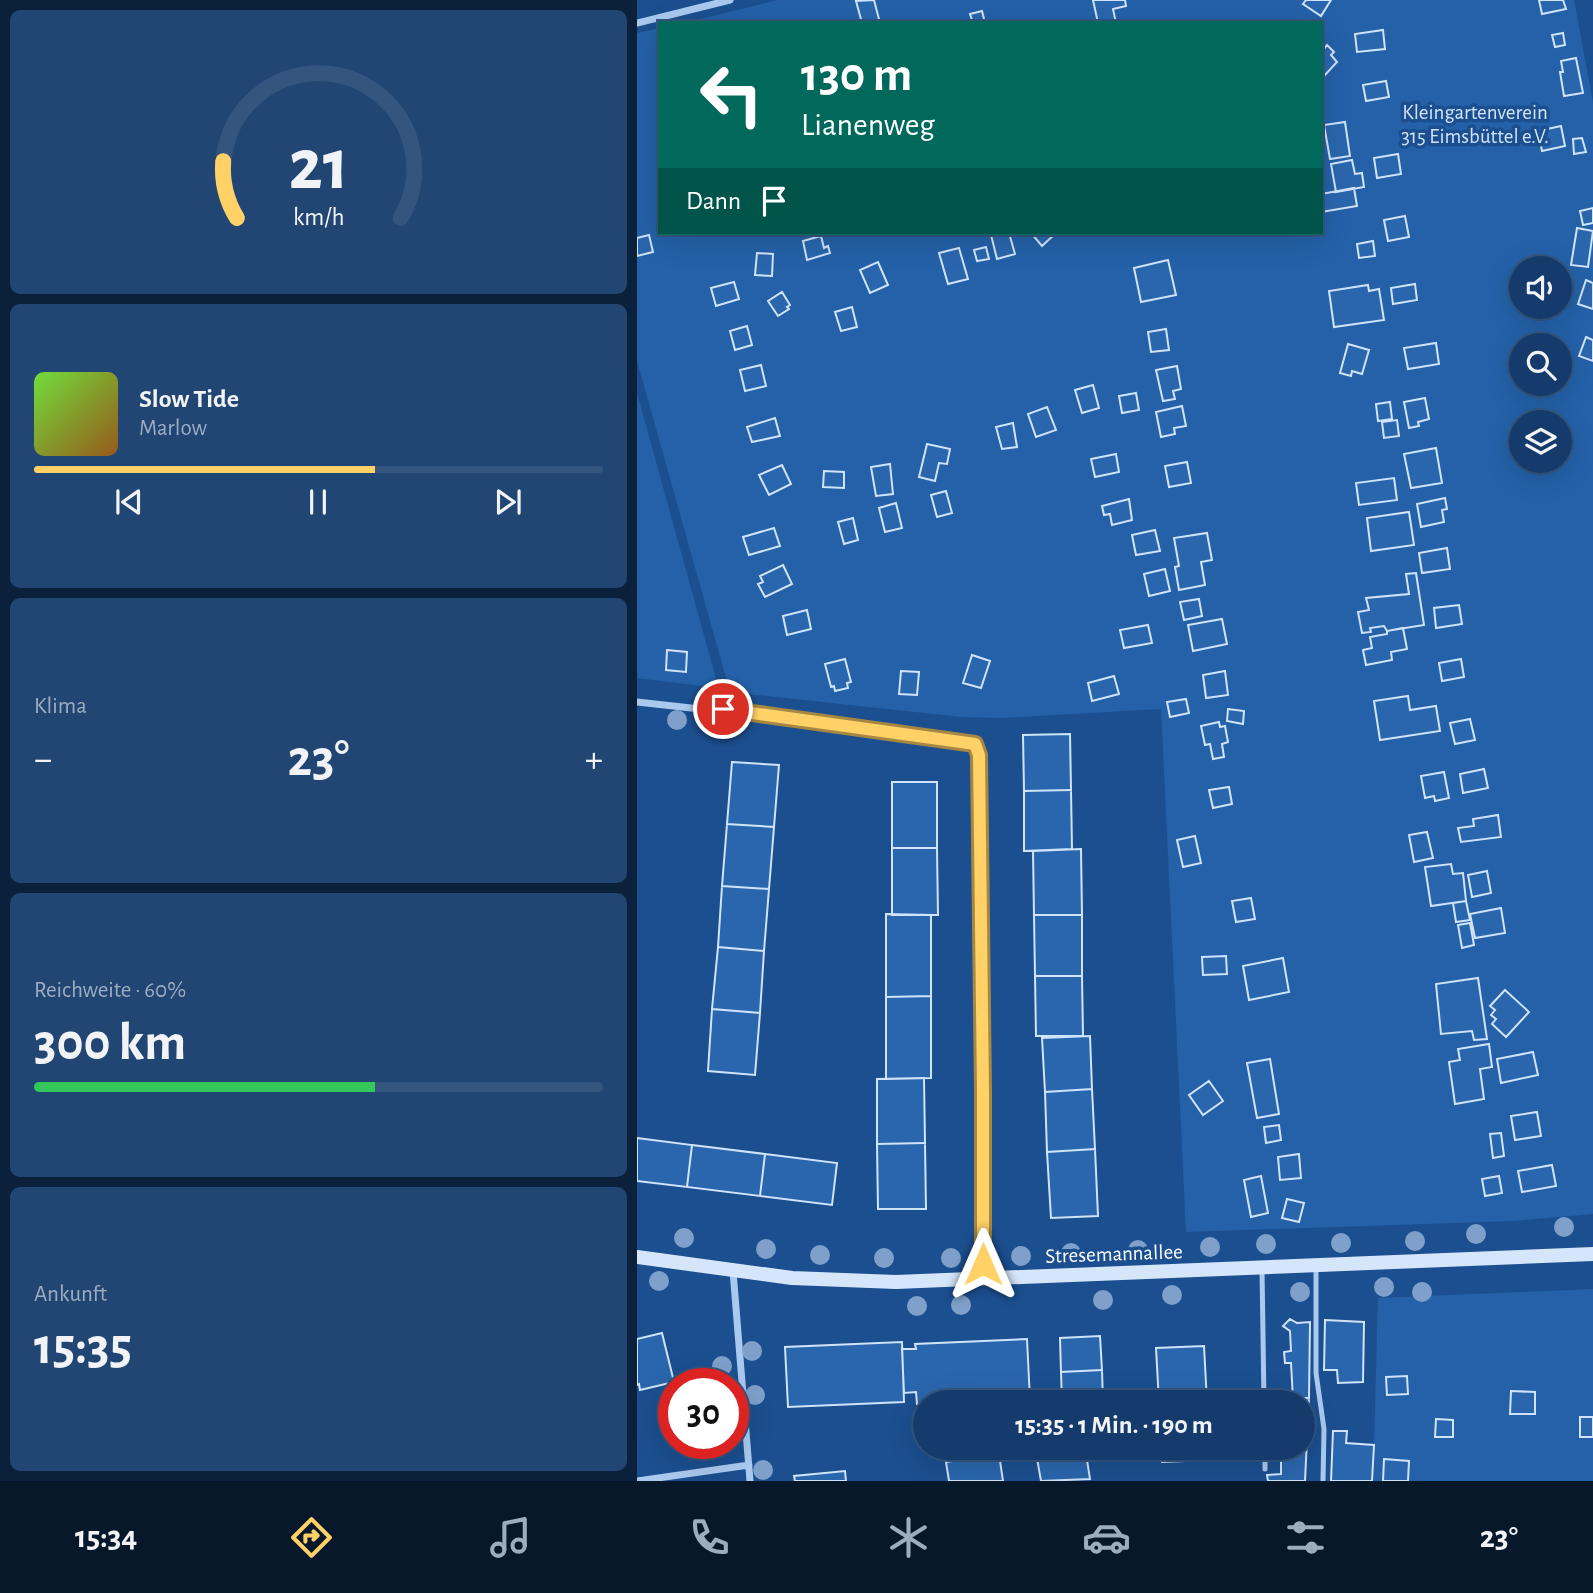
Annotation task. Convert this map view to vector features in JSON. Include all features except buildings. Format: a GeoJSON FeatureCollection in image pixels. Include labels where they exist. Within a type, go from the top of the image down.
{"type":"FeatureCollection","features":[{"type":"Feature","properties":{"kind":"street"},"geometry":{"type":"LineString","coordinates":[[637,23],[730,0]]}},
{"type":"Feature","properties":{"kind":"street"},"geometry":{"type":"LineString","coordinates":[[637,702],[723,709],[975,744],[979,755],[983,1280]]}},
{"type":"Feature","properties":{"kind":"street","name":"Stresemannallee"},"geometry":{"type":"LineString","coordinates":[[637,1257],[733,1271],[840,1282],[983,1280],[1593,1254]]}},
{"type":"Feature","properties":{"kind":"street"},"geometry":{"type":"LineString","coordinates":[[733,1271],[750,1481]]}},
{"type":"Feature","properties":{"kind":"street"},"geometry":{"type":"LineString","coordinates":[[637,1480],[749,1465]]}},
{"type":"Feature","properties":{"kind":"lane"},"geometry":{"type":"LineString","coordinates":[[1316,1266],[1316,1373],[1324,1429],[1323,1481]]}},
{"type":"Feature","properties":{"kind":"lane"},"geometry":{"type":"LineString","coordinates":[[1262,1269],[1264,1390]]}},
{"type":"Feature","properties":{"kind":"lane"},"geometry":{"type":"LineString","coordinates":[[1265,1460],[1265,1469]]}},
{"type":"Feature","properties":{"kind":"green space","name":"Kleingartenverein 315 Eimsbüttel e.V."},"geometry":{"type":"Polygon","coordinates":[[[778,0],[1574,0],[1593,102],[1593,1214],[1514,1221],[1186,1232],[1161,709],[1002,718],[961,717],[730,692],[637,361],[637,33],[658,28],[658,235],[1323,235],[1323,21],[692,21],[778,0]]]}},
{"type":"Feature","properties":{"kind":"green space"},"geometry":{"type":"Polygon","coordinates":[[[637,393],[715,675],[717,688],[637,678],[637,393]]]}},
{"type":"Feature","properties":{"kind":"green space"},"geometry":{"type":"Polygon","coordinates":[[[1593,1289],[1593,1481],[1373,1481],[1378,1298],[1593,1289]]]}},
{"type":"Feature","properties":{"kind":"route"},"geometry":{"type":"LineString","coordinates":[[723,709],[975,744],[979,755],[983,1264]]}}]}
